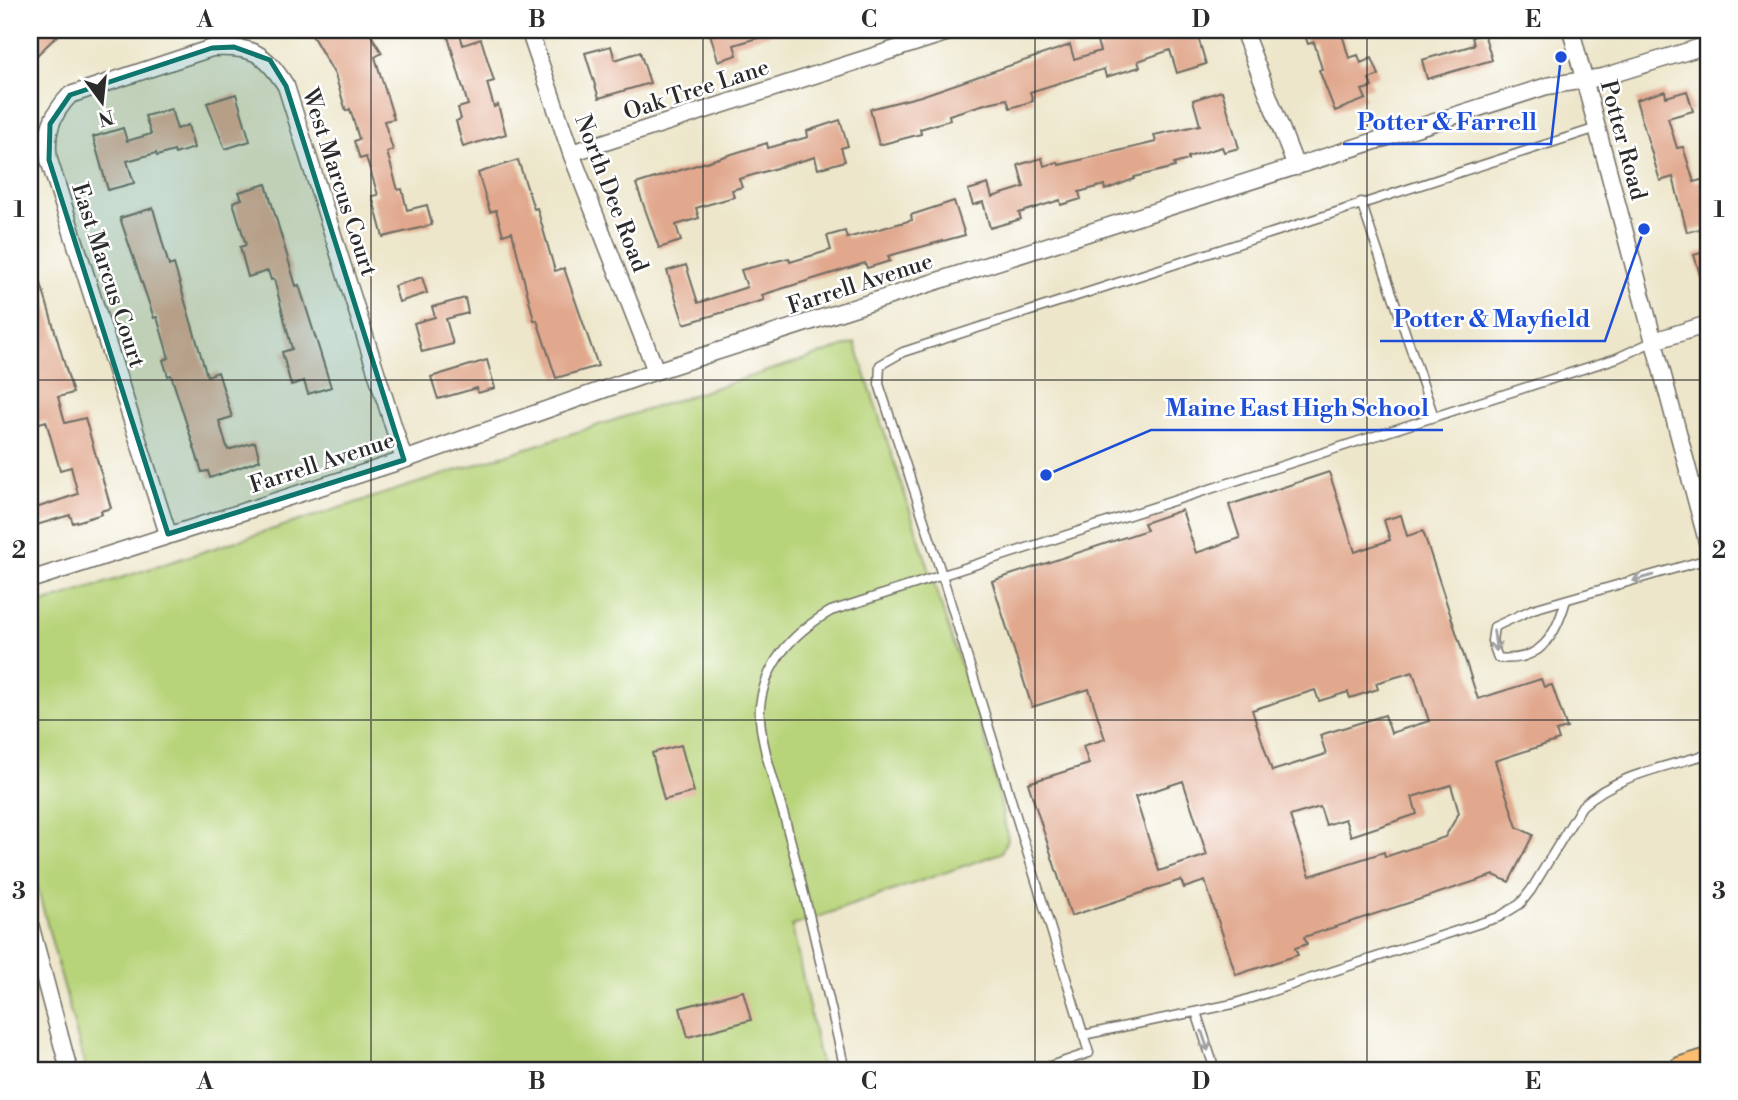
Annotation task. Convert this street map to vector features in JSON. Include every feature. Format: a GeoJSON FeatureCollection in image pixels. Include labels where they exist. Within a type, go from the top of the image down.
{"type":"FeatureCollection","features":[{"type":"Feature","properties":{"kind":"main road"},"geometry":{"type":"LineString","coordinates":[[1682,1070],[1708,1062]]}},
{"type":"Feature","properties":{"kind":"street","name":"North Dee Road"},"geometry":{"type":"LineString","coordinates":[[529,30],[571,153],[656,372]]}},
{"type":"Feature","properties":{"kind":"street","name":"Oak Tree Lane"},"geometry":{"type":"LineString","coordinates":[[571,153],[955,30]]}},
{"type":"Feature","properties":{"kind":"street"},"geometry":{"type":"LineString","coordinates":[[1244,30],[1296,167]]}},
{"type":"Feature","properties":{"kind":"street","name":"Potter Road"},"geometry":{"type":"LineString","coordinates":[[1571,30],[1708,545]]}},
{"type":"Feature","properties":{"kind":"street","name":"Farrell Avenue"},"geometry":{"type":"LineString","coordinates":[[30,580],[404,460],[656,372],[1547,86],[1584,80],[1708,45]]}},
{"type":"Feature","properties":{"kind":"street","name":"West Marcus Court"},"geometry":{"type":"LineString","coordinates":[[131,74],[212,48],[234,47],[270,60],[286,86],[404,460]]}},
{"type":"Feature","properties":{"kind":"street","name":"East Marcus Court"},"geometry":{"type":"LineString","coordinates":[[131,74],[70,95],[57,108],[46,139],[49,160],[168,534]]}},
{"type":"Feature","properties":{"kind":"street"},"geometry":{"type":"LineString","coordinates":[[1654,341],[1708,324]]}},
{"type":"Feature","properties":{"kind":"street"},"geometry":{"type":"LineString","coordinates":[[30,924],[69,1070]]}},
{"type":"Feature","properties":{"kind":"lane"},"geometry":{"type":"LineString","coordinates":[[1038,1070],[1089,1053],[942,576],[879,384],[880,365],[903,352],[1597,128]]}},
{"type":"Feature","properties":{"kind":"lane"},"geometry":{"type":"LineString","coordinates":[[1362,202],[1434,417]]}},
{"type":"Feature","properties":{"kind":"lane"},"geometry":{"type":"LineString","coordinates":[[845,1070],[813,925],[760,724],[764,688],[780,653],[813,621],[831,611],[1623,355],[1654,341]]}},
{"type":"Feature","properties":{"kind":"lane"},"geometry":{"type":"LineString","coordinates":[[1566,600],[1558,628],[1550,640],[1537,650],[1513,660],[1498,658],[1492,641],[1494,627],[1533,609],[1708,559]]}},
{"type":"Feature","properties":{"kind":"lane"},"geometry":{"type":"LineString","coordinates":[[1083,1035],[1233,1004],[1499,918],[1520,904],[1531,890],[1576,815],[1592,797],[1625,779],[1708,754]]}},
{"type":"Feature","properties":{"kind":"lane"},"geometry":{"type":"LineString","coordinates":[[1196,1012],[1215,1070]]}},
{"type":"Feature","properties":{"kind":"highlighted area"},"geometry":{"type":"Polygon","coordinates":[[[234,47],[270,60],[286,86],[404,460],[168,534],[49,160],[50,124],[70,95],[212,48],[234,47]]]}},
{"type":"Feature","properties":{"kind":"green space"},"geometry":{"type":"Polygon","coordinates":[[[855,343],[991,758],[1008,839],[1001,853],[792,926],[822,1070],[86,1070],[30,860],[30,607],[855,343]]]}},
{"type":"Feature","properties":{"kind":"building"},"geometry":{"type":"Polygon","coordinates":[[[30,30],[63,30],[30,62],[30,30]]]}},
{"type":"Feature","properties":{"kind":"building"},"geometry":{"type":"Polygon","coordinates":[[[309,30],[368,30],[382,53],[375,57],[394,119],[384,121],[393,150],[387,152],[398,190],[402,189],[407,210],[427,205],[432,225],[383,237],[372,196],[378,195],[366,157],[360,159],[354,141],[359,139],[350,109],[346,111],[335,75],[309,30]]]}},
{"type":"Feature","properties":{"kind":"building"},"geometry":{"type":"Polygon","coordinates":[[[446,30],[459,30],[463,45],[481,39],[494,81],[487,83],[494,107],[498,105],[506,134],[463,147],[456,121],[461,119],[458,108],[468,105],[446,30]]]}},
{"type":"Feature","properties":{"kind":"building"},"geometry":{"type":"Polygon","coordinates":[[[709,30],[774,30],[774,33],[734,45],[737,55],[718,61],[709,30]]]}},
{"type":"Feature","properties":{"kind":"building"},"geometry":{"type":"Polygon","coordinates":[[[1112,30],[1196,30],[1206,64],[1177,73],[1170,50],[1138,61],[1140,67],[1106,77],[1104,69],[1030,92],[1033,101],[1010,108],[1007,99],[988,103],[949,115],[950,120],[920,129],[921,134],[879,145],[870,109],[921,96],[1070,45],[1074,59],[1100,51],[1095,35],[1112,30]]]}},
{"type":"Feature","properties":{"kind":"building"},"geometry":{"type":"Polygon","coordinates":[[[1303,30],[1344,30],[1342,34],[1349,58],[1358,55],[1361,63],[1372,58],[1379,75],[1369,79],[1372,87],[1362,90],[1366,99],[1335,111],[1319,70],[1322,69],[1314,42],[1308,44],[1303,30]]]}},
{"type":"Feature","properties":{"kind":"building"},"geometry":{"type":"Polygon","coordinates":[[[1484,33],[1492,60],[1427,79],[1422,60],[1474,45],[1472,37],[1484,33]]]}},
{"type":"Feature","properties":{"kind":"building"},"geometry":{"type":"Polygon","coordinates":[[[611,46],[615,60],[640,52],[650,83],[599,98],[585,53],[611,46]]]}},
{"type":"Feature","properties":{"kind":"building"},"geometry":{"type":"Polygon","coordinates":[[[1222,91],[1239,148],[1224,152],[1222,147],[1188,157],[1188,160],[1174,164],[1175,167],[1134,177],[1105,190],[1104,185],[1079,192],[1081,199],[1061,205],[1060,200],[1019,213],[1021,219],[990,228],[983,202],[973,205],[968,190],[988,184],[992,197],[1024,187],[1018,165],[1042,158],[1044,166],[1058,162],[1059,165],[1156,142],[1154,135],[1200,125],[1193,100],[1222,91]]]}},
{"type":"Feature","properties":{"kind":"building"},"geometry":{"type":"Polygon","coordinates":[[[1665,91],[1666,97],[1687,91],[1693,111],[1668,118],[1677,148],[1683,147],[1694,182],[1708,178],[1708,227],[1687,232],[1673,177],[1660,181],[1636,100],[1665,91]]]}},
{"type":"Feature","properties":{"kind":"building"},"geometry":{"type":"Polygon","coordinates":[[[236,94],[250,141],[225,149],[207,103],[236,94]]]}},
{"type":"Feature","properties":{"kind":"building"},"geometry":{"type":"Polygon","coordinates":[[[171,109],[177,129],[188,125],[194,148],[175,154],[174,151],[157,156],[156,153],[127,161],[134,183],[108,190],[93,137],[123,128],[127,141],[151,134],[145,116],[171,109]]]}},
{"type":"Feature","properties":{"kind":"building"},"geometry":{"type":"Polygon","coordinates":[[[840,120],[848,146],[841,148],[845,161],[818,169],[815,157],[739,179],[742,187],[732,190],[734,197],[696,208],[699,218],[676,225],[681,241],[659,248],[636,184],[767,143],[768,148],[808,137],[807,131],[840,120]]]}},
{"type":"Feature","properties":{"kind":"building"},"geometry":{"type":"Polygon","coordinates":[[[518,160],[534,209],[537,208],[555,271],[564,268],[598,366],[556,378],[537,320],[534,320],[512,232],[503,235],[496,210],[490,212],[478,173],[518,160]]]}},
{"type":"Feature","properties":{"kind":"building"},"geometry":{"type":"Polygon","coordinates":[[[266,184],[296,286],[299,285],[331,387],[308,394],[304,381],[291,385],[282,352],[292,349],[274,279],[271,280],[268,271],[248,277],[240,247],[246,245],[233,202],[242,199],[239,192],[266,184]]]}},
{"type":"Feature","properties":{"kind":"building"},"geometry":{"type":"Polygon","coordinates":[[[954,201],[965,235],[888,256],[890,261],[867,268],[865,263],[762,295],[764,300],[684,324],[667,271],[686,265],[698,303],[747,287],[741,270],[789,258],[790,262],[831,250],[827,236],[845,231],[847,238],[912,220],[911,215],[954,201]]]}},
{"type":"Feature","properties":{"kind":"building"},"geometry":{"type":"Polygon","coordinates":[[[153,208],[169,266],[174,264],[207,376],[218,372],[232,417],[219,421],[228,450],[255,442],[260,460],[210,478],[208,471],[202,472],[171,375],[168,376],[163,360],[169,358],[157,317],[154,318],[120,218],[153,208]]]}},
{"type":"Feature","properties":{"kind":"building"},"geometry":{"type":"Polygon","coordinates":[[[1708,251],[1708,290],[1705,290],[1694,255],[1708,251]]]}},
{"type":"Feature","properties":{"kind":"building"},"geometry":{"type":"Polygon","coordinates":[[[33,256],[73,393],[58,397],[65,423],[85,418],[111,508],[101,511],[102,514],[73,523],[70,515],[30,527],[30,510],[78,494],[71,467],[60,470],[46,421],[30,426],[30,370],[38,369],[30,344],[30,257],[33,256]]]}},
{"type":"Feature","properties":{"kind":"building"},"geometry":{"type":"Polygon","coordinates":[[[422,277],[427,293],[399,302],[394,286],[422,277]]]}},
{"type":"Feature","properties":{"kind":"building"},"geometry":{"type":"Polygon","coordinates":[[[465,298],[468,313],[446,319],[453,344],[422,352],[414,323],[435,317],[432,307],[465,298]]]}},
{"type":"Feature","properties":{"kind":"building"},"geometry":{"type":"Polygon","coordinates":[[[487,360],[495,388],[478,393],[477,388],[438,399],[431,377],[487,360]]]}},
{"type":"Feature","properties":{"kind":"building"},"geometry":{"type":"Polygon","coordinates":[[[1329,472],[1355,552],[1390,540],[1384,520],[1401,515],[1407,536],[1423,531],[1478,699],[1541,679],[1544,687],[1552,685],[1567,728],[1556,731],[1559,740],[1495,761],[1517,827],[1533,835],[1509,882],[1494,875],[1304,937],[1307,944],[1295,948],[1298,955],[1236,975],[1205,881],[1184,888],[1181,880],[1071,916],[1028,783],[1089,764],[1083,746],[1105,739],[1089,689],[1032,707],[992,581],[1147,530],[1144,523],[1182,510],[1196,553],[1240,538],[1229,505],[1329,472]],[[1413,672],[1376,683],[1378,689],[1350,698],[1348,692],[1319,701],[1315,690],[1252,710],[1272,771],[1326,754],[1320,735],[1385,715],[1391,733],[1429,721],[1413,672]],[[1183,781],[1135,797],[1159,871],[1207,855],[1183,781]],[[1451,785],[1412,797],[1417,814],[1351,836],[1345,819],[1326,825],[1320,807],[1290,816],[1310,876],[1384,852],[1385,857],[1445,837],[1459,813],[1451,785]]]}},
{"type":"Feature","properties":{"kind":"building"},"geometry":{"type":"Polygon","coordinates":[[[681,745],[694,792],[664,800],[652,753],[681,745]]]}},
{"type":"Feature","properties":{"kind":"building"},"geometry":{"type":"Polygon","coordinates":[[[743,991],[751,1020],[688,1037],[680,1008],[743,991]]]}},
{"type":"Feature","properties":{"kind":"place","name":"Potter & Farrell"},"geometry":{"type":"Point","coordinates":[1561,57]}},
{"type":"Feature","properties":{"kind":"place","name":"Potter & Mayfield"},"geometry":{"type":"Point","coordinates":[1644,229]}},
{"type":"Feature","properties":{"kind":"place","name":"Maine East High School"},"geometry":{"type":"Point","coordinates":[1046,475]}}]}
